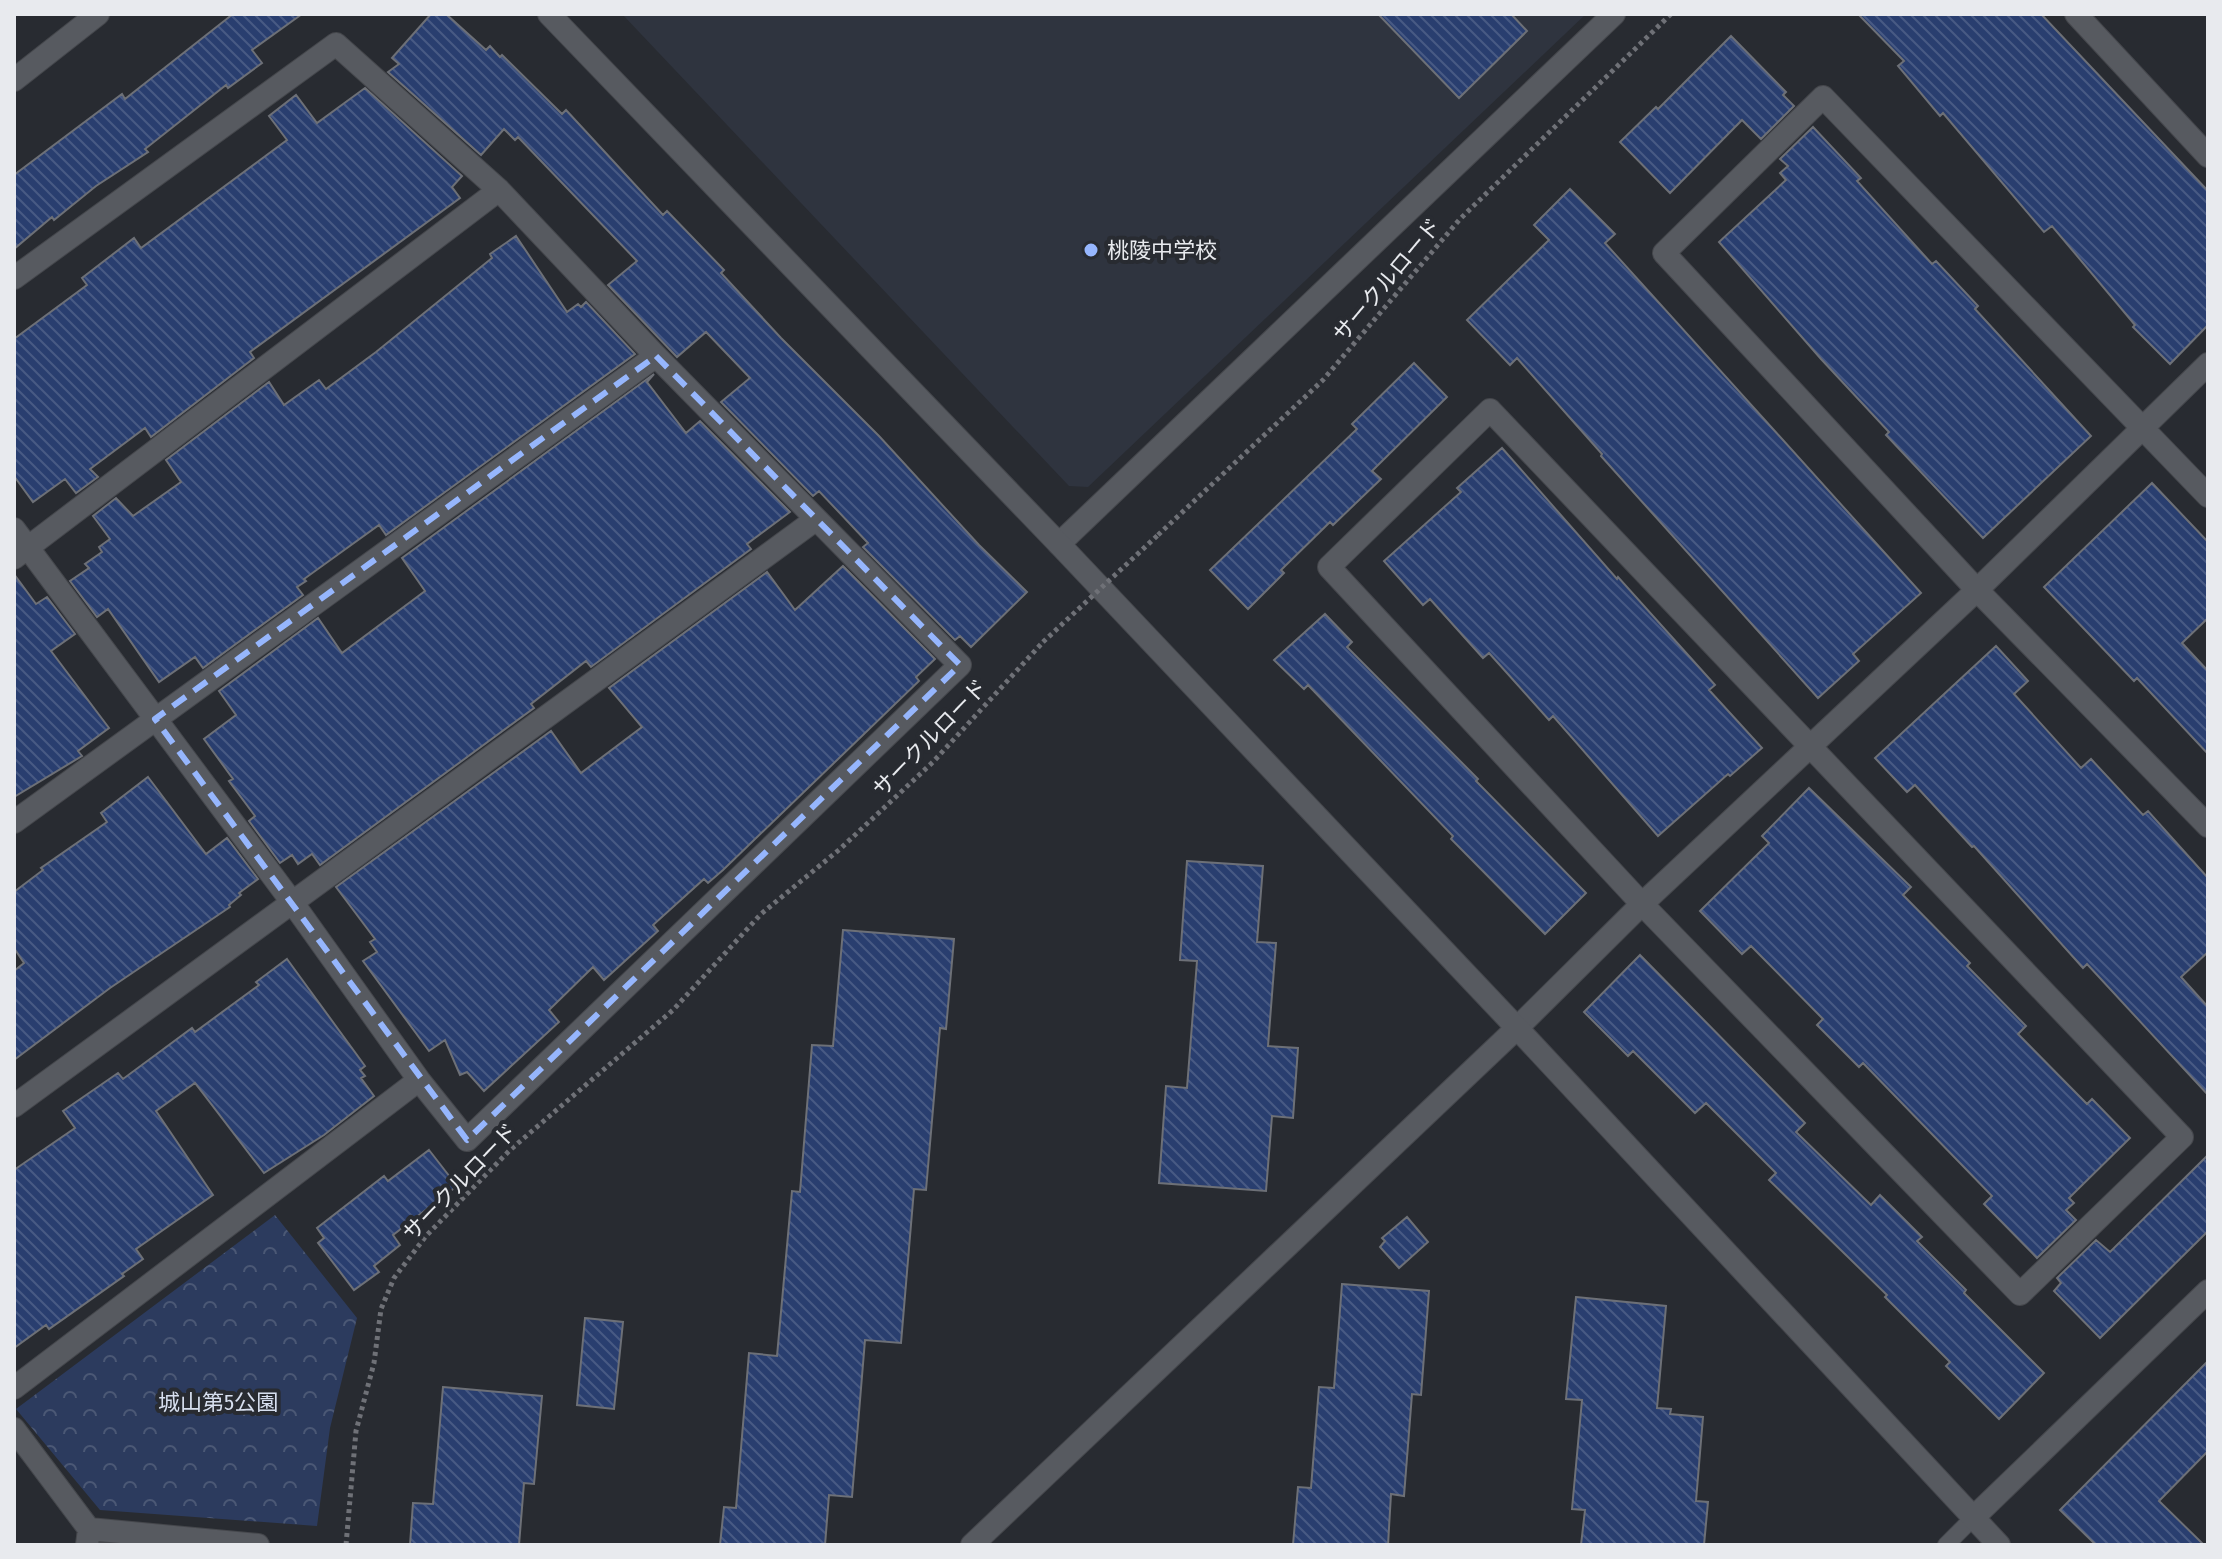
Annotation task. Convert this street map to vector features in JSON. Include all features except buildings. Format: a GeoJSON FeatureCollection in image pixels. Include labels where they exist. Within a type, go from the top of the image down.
{"type":"FeatureCollection","features":[{"type":"Feature","properties":{"kind":"street"},"geometry":{"type":"LineString","coordinates":[[14,80],[98,14]]}},
{"type":"Feature","properties":{"kind":"street"},"geometry":{"type":"LineString","coordinates":[[549,14],[1059,544],[1517,1028],[1999,1545]]}},
{"type":"Feature","properties":{"kind":"street"},"geometry":{"type":"LineString","coordinates":[[1059,544],[1614,14]]}},
{"type":"Feature","properties":{"kind":"street"},"geometry":{"type":"LineString","coordinates":[[2076,14],[2208,156]]}},
{"type":"Feature","properties":{"kind":"street"},"geometry":{"type":"LineString","coordinates":[[14,278],[336,44],[499,190],[815,520],[960,665],[467,1140],[419,1080],[292,902],[155,719],[21,553],[14,529]]}},
{"type":"Feature","properties":{"kind":"street"},"geometry":{"type":"LineString","coordinates":[[2208,496],[1823,97],[1664,253],[1977,590],[2208,826]]}},
{"type":"Feature","properties":{"kind":"street"},"geometry":{"type":"LineString","coordinates":[[21,553],[499,190]]}},
{"type":"Feature","properties":{"kind":"street"},"geometry":{"type":"LineString","coordinates":[[14,822],[656,356]]}},
{"type":"Feature","properties":{"kind":"street"},"geometry":{"type":"LineString","coordinates":[[972,1545],[1517,1028],[1642,904],[1977,590],[2208,364]]}},
{"type":"Feature","properties":{"kind":"street"},"geometry":{"type":"LineString","coordinates":[[1490,410],[2182,1137],[2020,1294],[1642,904],[1329,567],[1490,410]]}},
{"type":"Feature","properties":{"kind":"street"},"geometry":{"type":"LineString","coordinates":[[14,1106],[815,520]]}},
{"type":"Feature","properties":{"kind":"street"},"geometry":{"type":"LineString","coordinates":[[14,1388],[419,1080]]}},
{"type":"Feature","properties":{"kind":"street"},"geometry":{"type":"LineString","coordinates":[[1973,1518],[2208,1291]]}},
{"type":"Feature","properties":{"kind":"street"},"geometry":{"type":"LineString","coordinates":[[14,1429],[88,1537],[258,1545]]}},
{"type":"Feature","properties":{"kind":"lane"},"geometry":{"type":"LineString","coordinates":[[1946,1545],[1973,1518]]}},
{"type":"Feature","properties":{"kind":"path","name":"サークルロード"},"geometry":{"type":"LineString","coordinates":[[346,1545],[356,1431],[374,1363],[381,1309],[394,1278],[426,1236],[510,1150],[673,1010],[761,914],[840,849],[933,762],[1043,642],[1323,380],[1460,219],[1671,14]]}},
{"type":"Feature","properties":{"kind":"highlighted area"},"geometry":{"type":"Polygon","coordinates":[[[656,356],[960,665],[467,1140],[155,719],[656,356]]]}},
{"type":"Feature","properties":{"kind":"shaded area","name":"桃陵中学校"},"geometry":{"type":"Polygon","coordinates":[[[622,14],[1586,14],[1088,487],[1069,486],[622,14]]]}},
{"type":"Feature","properties":{"kind":"green space","name":"城山第5公園"},"geometry":{"type":"Polygon","coordinates":[[[275,1215],[357,1318],[330,1428],[317,1526],[100,1510],[16,1409],[275,1215]]]}},
{"type":"Feature","properties":{"kind":"place","name":"桃陵中学校"},"geometry":{"type":"Point","coordinates":[1091,250]}}]}
